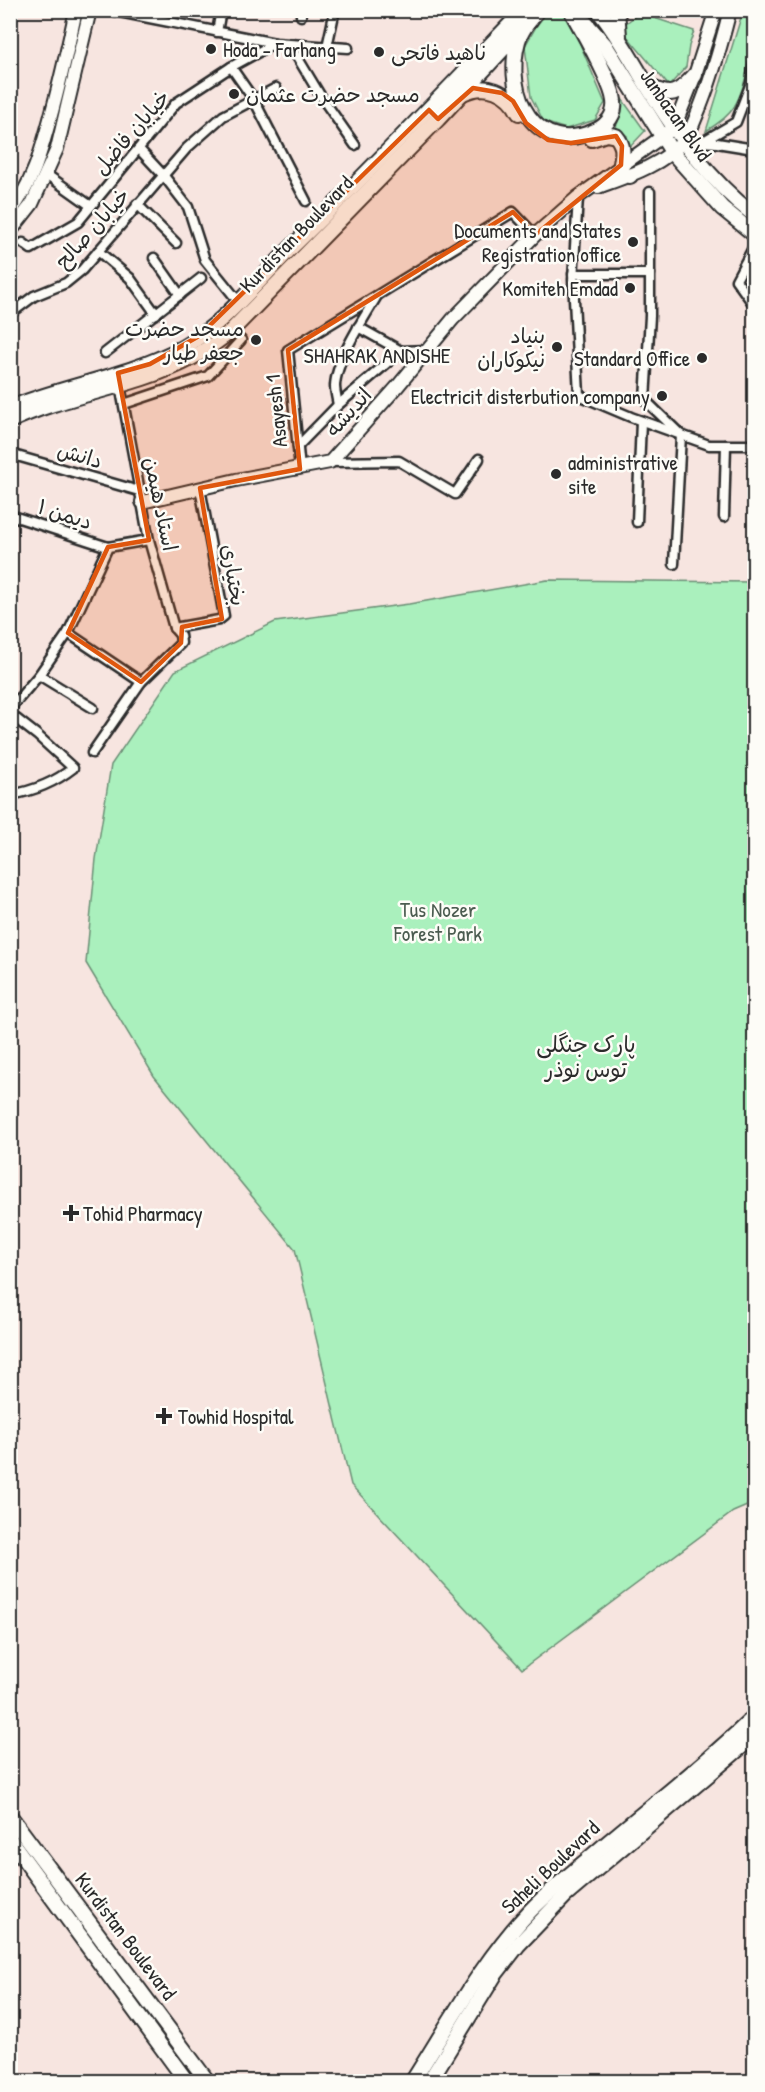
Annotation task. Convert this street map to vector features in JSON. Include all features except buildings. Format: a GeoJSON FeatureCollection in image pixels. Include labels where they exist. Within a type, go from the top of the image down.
{"type":"FeatureCollection","features":[{"type":"Feature","properties":{"kind":"main road"},"geometry":{"type":"LineString","coordinates":[[10,212],[23,196],[41,151],[63,72],[76,10]]}},
{"type":"Feature","properties":{"kind":"main road"},"geometry":{"type":"LineString","coordinates":[[10,232],[32,204],[57,149],[90,10]]}},
{"type":"Feature","properties":{"kind":"main road"},"geometry":{"type":"LineString","coordinates":[[531,13],[518,40],[516,56],[518,96],[523,110],[538,128],[548,134],[560,138],[580,137],[602,128],[610,119],[615,103],[573,10]]}},
{"type":"Feature","properties":{"kind":"main road","name":"Janbazan Blvd"},"geometry":{"type":"LineString","coordinates":[[573,10],[605,45],[672,152],[754,241]]}},
{"type":"Feature","properties":{"kind":"main road"},"geometry":{"type":"LineString","coordinates":[[598,10],[619,38],[683,141],[726,191],[754,215]]}},
{"type":"Feature","properties":{"kind":"main road"},"geometry":{"type":"LineString","coordinates":[[617,10],[619,38]]}},
{"type":"Feature","properties":{"kind":"main road"},"geometry":{"type":"LineString","coordinates":[[674,128],[695,75],[716,10]]}},
{"type":"Feature","properties":{"kind":"main road","name":"اندیشه"},"geometry":{"type":"LineString","coordinates":[[578,197],[596,187],[630,176],[672,152],[683,141],[701,105],[720,49],[730,10]]}},
{"type":"Feature","properties":{"kind":"main road","name":"Kurdistan Boulevard"},"geometry":{"type":"LineString","coordinates":[[10,421],[119,379],[183,347],[216,323],[433,115],[461,94],[531,13]]}},
{"type":"Feature","properties":{"kind":"main road","name":"Kurdistan Boulevard"},"geometry":{"type":"LineString","coordinates":[[10,408],[34,398],[119,379],[193,358],[231,331],[531,13]]}},
{"type":"Feature","properties":{"kind":"main road"},"geometry":{"type":"LineString","coordinates":[[647,85],[658,91],[676,93],[695,75]]}},
{"type":"Feature","properties":{"kind":"main road"},"geometry":{"type":"LineString","coordinates":[[461,94],[473,88],[486,88],[502,93],[513,101],[526,123],[536,133],[554,141],[571,143],[606,134],[616,136],[624,155],[621,170],[623,174],[630,176]]}},
{"type":"Feature","properties":{"kind":"main road","name":"اندیشه"},"geometry":{"type":"LineString","coordinates":[[140,497],[200,488],[330,462],[397,387],[453,319],[535,235],[578,197],[674,128]]}},
{"type":"Feature","properties":{"kind":"main road","name":"Saheli Boulevard"},"geometry":{"type":"LineString","coordinates":[[412,2082],[485,1968],[508,1936],[532,1909],[754,1717]]}},
{"type":"Feature","properties":{"kind":"main road","name":"Saheli Boulevard"},"geometry":{"type":"LineString","coordinates":[[429,2082],[494,1976],[541,1920],[565,1896],[754,1736]]}},
{"type":"Feature","properties":{"kind":"main road","name":"Kurdistan Boulevard"},"geometry":{"type":"LineString","coordinates":[[10,1816],[208,2082]]}},
{"type":"Feature","properties":{"kind":"main road","name":"Kurdistan Boulevard"},"geometry":{"type":"LineString","coordinates":[[10,1840],[187,2082]]}},
{"type":"Feature","properties":{"kind":"main road"},"geometry":{"type":"LineString","coordinates":[[38,1879],[50,1869]]}},
{"type":"Feature","properties":{"kind":"street"},"geometry":{"type":"LineString","coordinates":[[110,10],[152,14],[217,32],[275,43],[348,48]]}},
{"type":"Feature","properties":{"kind":"street"},"geometry":{"type":"LineString","coordinates":[[217,32],[221,10]]}},
{"type":"Feature","properties":{"kind":"street"},"geometry":{"type":"LineString","coordinates":[[327,46],[334,10]]}},
{"type":"Feature","properties":{"kind":"street","name":"خیابان فاضل"},"geometry":{"type":"LineString","coordinates":[[23,243],[31,249],[78,222],[177,103],[231,67],[275,43]]}},
{"type":"Feature","properties":{"kind":"street"},"geometry":{"type":"LineString","coordinates":[[290,45],[320,95],[355,144]]}},
{"type":"Feature","properties":{"kind":"street"},"geometry":{"type":"LineString","coordinates":[[702,142],[736,122],[751,82],[754,62]]}},
{"type":"Feature","properties":{"kind":"street"},"geometry":{"type":"LineString","coordinates":[[231,67],[254,100],[306,201]]}},
{"type":"Feature","properties":{"kind":"street","name":"خیابان صالح"},"geometry":{"type":"LineString","coordinates":[[10,314],[34,296],[66,284],[82,270],[187,148],[223,116],[276,88]]}},
{"type":"Feature","properties":{"kind":"street"},"geometry":{"type":"LineString","coordinates":[[683,141],[754,149]]}},
{"type":"Feature","properties":{"kind":"street"},"geometry":{"type":"LineString","coordinates":[[139,149],[188,207],[205,260],[238,301]]}},
{"type":"Feature","properties":{"kind":"street"},"geometry":{"type":"LineString","coordinates":[[46,174],[91,206]]}},
{"type":"Feature","properties":{"kind":"street"},"geometry":{"type":"LineString","coordinates":[[650,192],[650,316],[645,400],[681,435],[674,564]]}},
{"type":"Feature","properties":{"kind":"street"},"geometry":{"type":"LineString","coordinates":[[578,197],[573,274],[579,395],[641,421],[709,445],[754,445]]}},
{"type":"Feature","properties":{"kind":"street"},"geometry":{"type":"LineString","coordinates":[[137,204],[176,243]]}},
{"type":"Feature","properties":{"kind":"street"},"geometry":{"type":"LineString","coordinates":[[338,405],[335,387],[337,374],[358,327],[379,293],[513,212],[535,235]]}},
{"type":"Feature","properties":{"kind":"street"},"geometry":{"type":"LineString","coordinates":[[754,241],[736,280],[754,305]]}},
{"type":"Feature","properties":{"kind":"street"},"geometry":{"type":"LineString","coordinates":[[98,250],[130,278],[156,314]]}},
{"type":"Feature","properties":{"kind":"street"},"geometry":{"type":"LineString","coordinates":[[154,258],[180,295]]}},
{"type":"Feature","properties":{"kind":"street"},"geometry":{"type":"LineString","coordinates":[[573,274],[650,274]]}},
{"type":"Feature","properties":{"kind":"street"},"geometry":{"type":"LineString","coordinates":[[105,353],[201,278]]}},
{"type":"Feature","properties":{"kind":"street","name":"Asayesh 1"},"geometry":{"type":"LineString","coordinates":[[300,469],[288,350],[379,293]]}},
{"type":"Feature","properties":{"kind":"street"},"geometry":{"type":"LineString","coordinates":[[358,327],[401,351],[426,350]]}},
{"type":"Feature","properties":{"kind":"street"},"geometry":{"type":"LineString","coordinates":[[124,404],[208,376],[241,340]]}},
{"type":"Feature","properties":{"kind":"street"},"geometry":{"type":"LineString","coordinates":[[298,446],[338,405],[401,351]]}},
{"type":"Feature","properties":{"kind":"street","name":"استاد هیمن"},"geometry":{"type":"LineString","coordinates":[[119,379],[148,540],[174,628]]}},
{"type":"Feature","properties":{"kind":"street"},"geometry":{"type":"LineString","coordinates":[[638,522],[641,421]]}},
{"type":"Feature","properties":{"kind":"street"},"geometry":{"type":"LineString","coordinates":[[724,517],[726,445]]}},
{"type":"Feature","properties":{"kind":"street","name":"دانش"},"geometry":{"type":"LineString","coordinates":[[10,454],[140,497]]}},
{"type":"Feature","properties":{"kind":"street"},"geometry":{"type":"LineString","coordinates":[[330,462],[399,461],[455,494],[479,459]]}},
{"type":"Feature","properties":{"kind":"street","name":"بختیاری"},"geometry":{"type":"LineString","coordinates":[[174,628],[219,620],[224,616],[200,488]]}},
{"type":"Feature","properties":{"kind":"street","name":"دیمن ۱"},"geometry":{"type":"LineString","coordinates":[[10,515],[108,547]]}},
{"type":"Feature","properties":{"kind":"street"},"geometry":{"type":"LineString","coordinates":[[10,709],[39,675],[68,633],[108,547],[148,540]]}},
{"type":"Feature","properties":{"kind":"street"},"geometry":{"type":"LineString","coordinates":[[92,753],[141,682],[181,643],[180,635],[174,628]]}},
{"type":"Feature","properties":{"kind":"street"},"geometry":{"type":"LineString","coordinates":[[68,633],[141,682]]}},
{"type":"Feature","properties":{"kind":"street"},"geometry":{"type":"LineString","coordinates":[[39,675],[93,708]]}},
{"type":"Feature","properties":{"kind":"street"},"geometry":{"type":"LineString","coordinates":[[10,714],[38,735],[73,768],[50,784],[27,793],[10,795]]}},
{"type":"Feature","properties":{"kind":"highlighted area"},"geometry":{"type":"Polygon","coordinates":[[[473,88],[502,93],[513,101],[526,123],[548,140],[571,143],[616,136],[622,146],[621,165],[535,235],[513,212],[288,350],[300,469],[200,488],[222,619],[182,627],[181,643],[141,682],[68,633],[108,547],[149,540],[118,373],[150,364],[199,336],[429,110],[438,119],[473,88]]]}},
{"type":"Feature","properties":{"kind":"green space"},"geometry":{"type":"Polygon","coordinates":[[[548,11],[563,13],[580,44],[605,103],[595,120],[566,129],[544,122],[531,97],[525,46],[548,11]]]}},
{"type":"Feature","properties":{"kind":"green space"},"geometry":{"type":"Polygon","coordinates":[[[743,11],[754,11],[753,34],[743,86],[731,111],[706,131],[743,11]]]}},
{"type":"Feature","properties":{"kind":"green space"},"geometry":{"type":"Polygon","coordinates":[[[639,13],[694,31],[686,67],[669,86],[626,35],[625,24],[639,13]]]}},
{"type":"Feature","properties":{"kind":"green space"},"geometry":{"type":"Polygon","coordinates":[[[622,99],[645,131],[629,148],[627,136],[616,127],[621,113],[622,99]]]}},
{"type":"Feature","properties":{"kind":"green space","name":"Tus Nozer Forest Park"},"geometry":{"type":"Polygon","coordinates":[[[547,580],[754,582],[754,1503],[733,1512],[522,1669],[351,1485],[295,1249],[154,1076],[86,963],[96,859],[111,765],[175,671],[275,622],[409,604],[547,580]]]}},
{"type":"Feature","properties":{"kind":"place","name":"Hoda - Farhang"},"geometry":{"type":"Point","coordinates":[211,49]}},
{"type":"Feature","properties":{"kind":"place","name":"ناهید فاتحی"},"geometry":{"type":"Point","coordinates":[379,52]}},
{"type":"Feature","properties":{"kind":"place","name":"مسجد حضرت عثمان"},"geometry":{"type":"Point","coordinates":[234,94]}},
{"type":"Feature","properties":{"kind":"place","name":"Documents and States Registration office"},"geometry":{"type":"Point","coordinates":[633,242]}},
{"type":"Feature","properties":{"kind":"place","name":"Komiteh Emdad"},"geometry":{"type":"Point","coordinates":[630,288]}},
{"type":"Feature","properties":{"kind":"place","name":"مسجد حضرت جعفر طیار"},"geometry":{"type":"Point","coordinates":[256,340]}},
{"type":"Feature","properties":{"kind":"place","name":"بنیاد نیکوکاران"},"geometry":{"type":"Point","coordinates":[557,347]}},
{"type":"Feature","properties":{"kind":"place","name":"Standard Office"},"geometry":{"type":"Point","coordinates":[702,358]}},
{"type":"Feature","properties":{"kind":"place","name":"Electricit disterbution company"},"geometry":{"type":"Point","coordinates":[662,396]}},
{"type":"Feature","properties":{"kind":"place","name":"administrative site"},"geometry":{"type":"Point","coordinates":[556,474]}},
{"type":"Feature","properties":{"kind":"place","name":"Tohid Pharmacy"},"geometry":{"type":"Point","coordinates":[71,1213]}},
{"type":"Feature","properties":{"kind":"place","name":"Towhid Hospital"},"geometry":{"type":"Point","coordinates":[164,1416]}},
{"type":"Feature","properties":{"kind":"district","name":"SHAHRAK ANDISHE"},"geometry":{"type":"Point","coordinates":[377,355]}},
{"type":"Feature","properties":{"kind":"district","name":"پارک جنگلی توس نوذر"},"geometry":{"type":"Point","coordinates":[586,1056]}}]}
